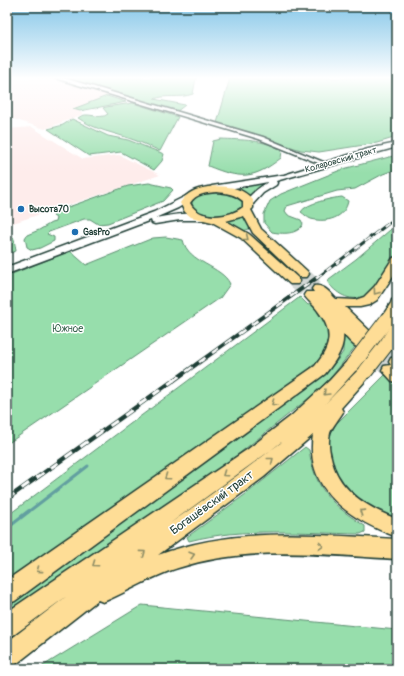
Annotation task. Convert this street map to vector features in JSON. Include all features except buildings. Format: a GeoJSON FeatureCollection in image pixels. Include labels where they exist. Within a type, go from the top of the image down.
{"type":"FeatureCollection","features":[{"type":"Feature","properties":{"kind":"main road","name":"Коларовский тракт"},"geometry":{"type":"LineString","coordinates":[[285,177],[335,161],[397,145]]}},
{"type":"Feature","properties":{"kind":"main road"},"geometry":{"type":"LineString","coordinates":[[7,271],[167,210],[198,192],[285,177]]}},
{"type":"Feature","properties":{"kind":"main road"},"geometry":{"type":"LineString","coordinates":[[116,230],[170,218],[210,218],[235,216],[248,207],[253,196],[259,191],[285,177]]}},
{"type":"Feature","properties":{"kind":"main road"},"geometry":{"type":"LineString","coordinates":[[188,198],[185,203],[189,210],[196,215],[210,218],[245,236],[299,278],[257,231],[246,198],[236,192],[212,190]]}},
{"type":"Feature","properties":{"kind":"main road"},"geometry":{"type":"LineString","coordinates":[[320,298],[353,303],[369,300],[377,292],[397,260]]}},
{"type":"Feature","properties":{"kind":"main road"},"geometry":{"type":"LineString","coordinates":[[320,298],[364,340]]}},
{"type":"Feature","properties":{"kind":"main road"},"geometry":{"type":"LineString","coordinates":[[7,593],[320,370],[333,354],[336,347],[336,337],[332,321],[320,298]]}},
{"type":"Feature","properties":{"kind":"main road","name":"Богашёвский тракт"},"geometry":{"type":"LineString","coordinates":[[7,626],[231,470],[306,412],[340,380],[359,368],[387,344],[397,303]]}},
{"type":"Feature","properties":{"kind":"main road","name":"Богашёвский тракт"},"geometry":{"type":"LineString","coordinates":[[15,651],[122,569],[243,482],[283,451],[334,406],[352,387],[359,368]]}},
{"type":"Feature","properties":{"kind":"main road"},"geometry":{"type":"LineString","coordinates":[[352,387],[323,431],[321,443],[322,458],[326,472],[334,487],[345,500],[373,519],[397,528]]}},
{"type":"Feature","properties":{"kind":"main road"},"geometry":{"type":"LineString","coordinates":[[15,651],[100,593],[129,578],[166,562],[229,547],[277,544],[397,549]]}},
{"type":"Feature","properties":{"kind":"street"},"geometry":{"type":"LineString","coordinates":[[165,110],[255,136],[325,164]]}},
{"type":"Feature","properties":{"kind":"street"},"geometry":{"type":"LineString","coordinates":[[314,159],[335,161]]}},
{"type":"Feature","properties":{"kind":"street"},"geometry":{"type":"LineString","coordinates":[[312,168],[315,165],[314,159]]}},
{"type":"Feature","properties":{"kind":"shaded area"},"geometry":{"type":"Polygon","coordinates":[[[7,110],[76,110],[83,114],[45,129],[7,117],[7,110]]]}},
{"type":"Feature","properties":{"kind":"shaded area"},"geometry":{"type":"Polygon","coordinates":[[[32,127],[83,159],[119,155],[160,175],[7,225],[7,129],[32,127]]]}},
{"type":"Feature","properties":{"kind":"green space"},"geometry":{"type":"Polygon","coordinates":[[[104,110],[154,110],[178,117],[160,151],[137,141],[99,129],[78,118],[85,115],[104,116],[108,114],[104,110]]]}},
{"type":"Feature","properties":{"kind":"green space"},"geometry":{"type":"Polygon","coordinates":[[[168,110],[179,110],[176,112],[168,110]]]}},
{"type":"Feature","properties":{"kind":"green space"},"geometry":{"type":"Polygon","coordinates":[[[221,110],[397,110],[397,137],[377,143],[319,152],[301,150],[217,123],[221,110]]]}},
{"type":"Feature","properties":{"kind":"green space"},"geometry":{"type":"Polygon","coordinates":[[[72,119],[108,136],[128,140],[164,154],[162,161],[154,170],[121,152],[89,156],[48,129],[63,125],[72,119]]]}},
{"type":"Feature","properties":{"kind":"green space"},"geometry":{"type":"Polygon","coordinates":[[[221,139],[244,140],[268,144],[282,151],[281,158],[254,174],[238,175],[219,170],[208,166],[213,141],[221,139]]]}},
{"type":"Feature","properties":{"kind":"green space"},"geometry":{"type":"Polygon","coordinates":[[[397,155],[397,169],[383,174],[355,189],[337,191],[287,206],[285,211],[288,215],[301,220],[303,224],[301,228],[294,232],[272,232],[264,223],[264,214],[270,201],[281,194],[343,169],[397,155]]]}},
{"type":"Feature","properties":{"kind":"green space"},"geometry":{"type":"Polygon","coordinates":[[[278,179],[250,197],[232,189],[278,179]]]}},
{"type":"Feature","properties":{"kind":"green space"},"geometry":{"type":"Polygon","coordinates":[[[149,183],[171,188],[173,190],[163,201],[108,223],[98,224],[90,219],[84,219],[49,232],[47,234],[54,237],[54,241],[40,248],[32,250],[27,247],[25,238],[27,235],[55,222],[56,218],[53,216],[57,211],[128,186],[149,183]]]}},
{"type":"Feature","properties":{"kind":"green space"},"geometry":{"type":"Polygon","coordinates":[[[205,193],[227,193],[238,197],[243,203],[242,207],[222,215],[205,215],[198,212],[194,208],[192,202],[196,197],[205,193]]]}},
{"type":"Feature","properties":{"kind":"green space"},"geometry":{"type":"Polygon","coordinates":[[[342,197],[348,201],[346,207],[343,212],[329,220],[317,220],[310,218],[301,212],[308,206],[342,197]]]}},
{"type":"Feature","properties":{"kind":"green space"},"geometry":{"type":"Polygon","coordinates":[[[245,215],[252,228],[243,231],[225,221],[245,215]]]}},
{"type":"Feature","properties":{"kind":"green space"},"geometry":{"type":"Polygon","coordinates":[[[397,224],[397,253],[367,296],[361,298],[346,297],[336,291],[328,283],[329,279],[356,259],[397,224]]]}},
{"type":"Feature","properties":{"kind":"green space"},"geometry":{"type":"Polygon","coordinates":[[[7,228],[14,239],[16,251],[7,254],[7,228]]]}},
{"type":"Feature","properties":{"kind":"green space","name":"Южное"},"geometry":{"type":"Polygon","coordinates":[[[166,237],[183,240],[186,248],[191,254],[226,278],[230,284],[220,298],[7,444],[7,276],[70,251],[86,265],[153,238],[166,237]]]}},
{"type":"Feature","properties":{"kind":"green space"},"geometry":{"type":"Polygon","coordinates":[[[300,297],[308,305],[311,304],[320,315],[326,326],[328,335],[328,344],[324,352],[310,368],[300,377],[7,583],[7,516],[300,297]]]}},
{"type":"Feature","properties":{"kind":"green space"},"geometry":{"type":"Polygon","coordinates":[[[343,335],[355,347],[333,375],[314,394],[226,464],[7,615],[7,605],[312,384],[336,362],[343,352],[343,335]]]}},
{"type":"Feature","properties":{"kind":"green space"},"geometry":{"type":"Polygon","coordinates":[[[385,375],[397,385],[397,521],[360,502],[344,488],[334,471],[330,461],[329,452],[331,433],[336,424],[385,375]]]}},
{"type":"Feature","properties":{"kind":"green space"},"geometry":{"type":"Polygon","coordinates":[[[305,447],[309,450],[316,476],[327,495],[343,511],[365,526],[365,532],[360,534],[252,532],[189,541],[187,537],[250,491],[305,447]]]}},
{"type":"Feature","properties":{"kind":"green space"},"geometry":{"type":"Polygon","coordinates":[[[142,605],[397,630],[397,669],[38,669],[142,605]]]}},
{"type":"Feature","properties":{"kind":"waterway"},"geometry":{"type":"LineString","coordinates":[[28,512],[88,466]]}},
{"type":"Feature","properties":{"kind":"waterway"},"geometry":{"type":"LineString","coordinates":[[7,528],[29,511]]}},
{"type":"Feature","properties":{"kind":"tunnel"},"geometry":{"type":"LineString","coordinates":[[303,274],[318,289]]}},
{"type":"Feature","properties":{"kind":"tunnel"},"geometry":{"type":"LineString","coordinates":[[294,281],[310,295]]}},
{"type":"Feature","properties":{"kind":"tunnel"},"geometry":{"type":"LineString","coordinates":[[367,335],[396,362]]}},
{"type":"Feature","properties":{"kind":"tunnel"},"geometry":{"type":"LineString","coordinates":[[362,345],[389,370]]}},
{"type":"Feature","properties":{"kind":"railway"},"geometry":{"type":"LineString","coordinates":[[317,278],[397,217]]}},
{"type":"Feature","properties":{"kind":"railway"},"geometry":{"type":"LineString","coordinates":[[173,381],[318,277]]}},
{"type":"Feature","properties":{"kind":"railway"},"geometry":{"type":"LineString","coordinates":[[7,499],[174,380]]}},
{"type":"Feature","properties":{"kind":"place","name":"Высота70"},"geometry":{"type":"Point","coordinates":[21,209]}},
{"type":"Feature","properties":{"kind":"place","name":"GasPro"},"geometry":{"type":"Point","coordinates":[75,232]}}]}
